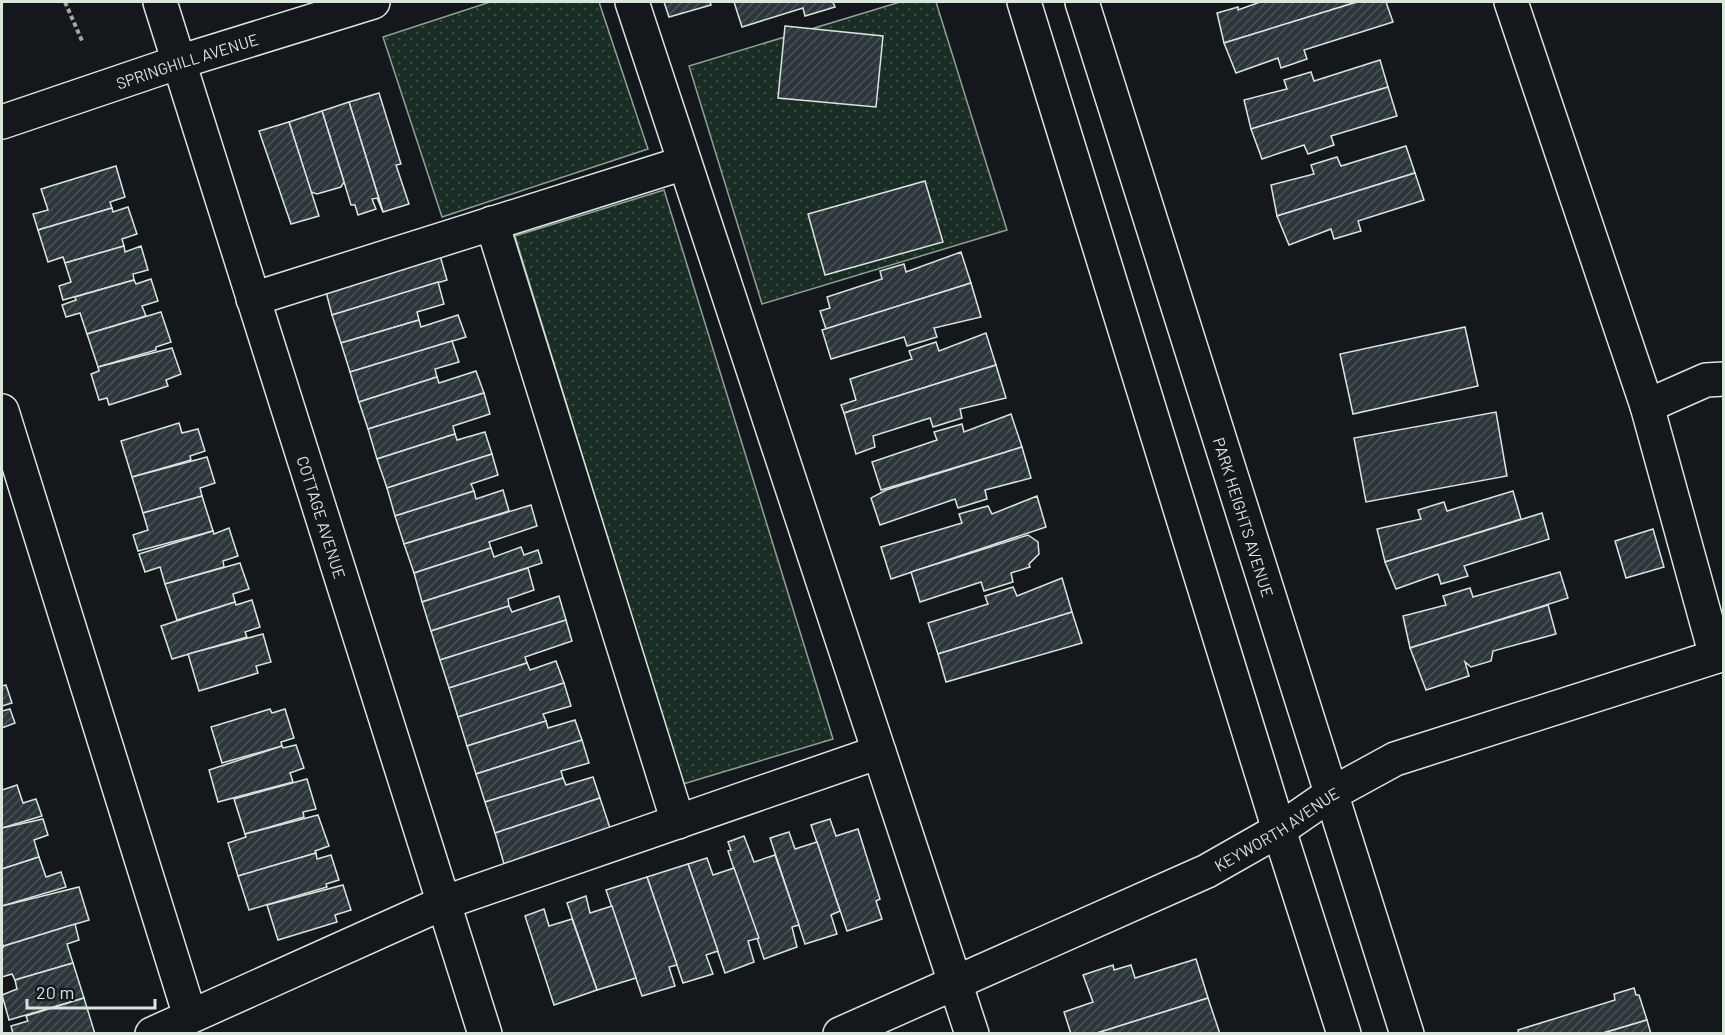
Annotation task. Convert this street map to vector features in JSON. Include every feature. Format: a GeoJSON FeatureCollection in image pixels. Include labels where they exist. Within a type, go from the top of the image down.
{"type":"FeatureCollection","features":[{"type":"Feature","properties":{"kind":"street","name":"COTTAGE AVENUE"},"geometry":{"type":"LineString","coordinates":[[160,2],[485,1034]]}},
{"type":"Feature","properties":{"kind":"street","name":"SPRINGHILL AVENUE"},"geometry":{"type":"LineString","coordinates":[[2,122],[179,62],[373,2]]}},
{"type":"Feature","properties":{"kind":"street"},"geometry":{"type":"LineString","coordinates":[[632,2],[972,1034]]}},
{"type":"Feature","properties":{"kind":"street"},"geometry":{"type":"LineString","coordinates":[[1024,2],[1344,1034]]}},
{"type":"Feature","properties":{"kind":"street","name":"PARK HEIGHTS AVENUE"},"geometry":{"type":"LineString","coordinates":[[1082,2],[1407,1034]]}},
{"type":"Feature","properties":{"kind":"street"},"geometry":{"type":"LineString","coordinates":[[1510,2],[1647,406],[1720,655]]}},
{"type":"Feature","properties":{"kind":"street"},"geometry":{"type":"LineString","coordinates":[[254,299],[684,163]]}},
{"type":"Feature","properties":{"kind":"street"},"geometry":{"type":"LineString","coordinates":[[492,224],[678,822]]}},
{"type":"Feature","properties":{"kind":"street"},"geometry":{"type":"LineString","coordinates":[[1647,406],[1706,380],[1724,379]]}},
{"type":"Feature","properties":{"kind":"street"},"geometry":{"type":"LineString","coordinates":[[2,411],[190,1016]]}},
{"type":"Feature","properties":{"kind":"street","name":"KEYWORTH AVENUE"},"geometry":{"type":"LineString","coordinates":[[840,1034],[1207,872],[1279,830],[1331,794],[1395,759],[1720,655]]}},
{"type":"Feature","properties":{"kind":"street"},"geometry":{"type":"LineString","coordinates":[[152,1034],[443,903],[879,752]]}},
{"type":"Feature","properties":{"kind":"path"},"geometry":{"type":"LineString","coordinates":[[65,2],[83,44]]}},
{"type":"Feature","properties":{"kind":"green space"},"geometry":{"type":"Polygon","coordinates":[[[490,2],[599,2],[648,149],[442,217],[383,37],[490,2]]]}},
{"type":"Feature","properties":{"kind":"green space"},"geometry":{"type":"Polygon","coordinates":[[[900,2],[936,2],[1007,230],[762,304],[689,66],[900,2]]]}},
{"type":"Feature","properties":{"kind":"green space"},"geometry":{"type":"Polygon","coordinates":[[[664,190],[833,739],[683,784],[515,236],[664,190]]]}},
{"type":"Feature","properties":{"kind":"building"},"geometry":{"type":"Polygon","coordinates":[[[664,2],[710,2],[711,5],[669,17],[664,2]]]}},
{"type":"Feature","properties":{"kind":"building"},"geometry":{"type":"Polygon","coordinates":[[[734,2],[833,2],[835,7],[805,16],[803,8],[742,27],[734,2]]]}},
{"type":"Feature","properties":{"kind":"building"},"geometry":{"type":"Polygon","coordinates":[[[1260,2],[1357,2],[1224,43],[1217,13],[1238,7],[1238,10],[1260,2]]]}},
{"type":"Feature","properties":{"kind":"building"},"geometry":{"type":"Polygon","coordinates":[[[1357,2],[1386,2],[1393,22],[1304,50],[1307,59],[1281,68],[1278,58],[1236,73],[1224,43],[1357,2]]]}},
{"type":"Feature","properties":{"kind":"building"},"geometry":{"type":"Polygon","coordinates":[[[785,26],[883,36],[876,107],[778,98],[785,26]]]}},
{"type":"Feature","properties":{"kind":"building"},"geometry":{"type":"Polygon","coordinates":[[[1380,60],[1388,87],[1251,129],[1244,100],[1287,89],[1284,80],[1311,72],[1314,81],[1380,60]]]}},
{"type":"Feature","properties":{"kind":"building"},"geometry":{"type":"Polygon","coordinates":[[[1388,87],[1397,116],[1331,136],[1334,145],[1308,154],[1304,145],[1262,159],[1251,129],[1388,87]]]}},
{"type":"Feature","properties":{"kind":"building"},"geometry":{"type":"Polygon","coordinates":[[[379,93],[401,164],[396,165],[409,204],[383,212],[349,102],[379,93]]]}},
{"type":"Feature","properties":{"kind":"building"},"geometry":{"type":"Polygon","coordinates":[[[349,102],[383,212],[377,198],[372,199],[376,209],[358,215],[355,205],[351,205],[322,111],[349,102]]]}},
{"type":"Feature","properties":{"kind":"building"},"geometry":{"type":"Polygon","coordinates":[[[322,111],[344,182],[341,187],[317,194],[311,192],[289,122],[322,111]]]}},
{"type":"Feature","properties":{"kind":"building"},"geometry":{"type":"Polygon","coordinates":[[[289,122],[319,216],[291,224],[259,131],[289,122]]]}},
{"type":"Feature","properties":{"kind":"building"},"geometry":{"type":"Polygon","coordinates":[[[1406,146],[1415,173],[1277,216],[1271,185],[1314,174],[1311,165],[1337,157],[1341,166],[1406,146]]]}},
{"type":"Feature","properties":{"kind":"building"},"geometry":{"type":"Polygon","coordinates":[[[116,166],[125,197],[110,202],[112,208],[38,230],[33,214],[48,210],[41,189],[116,166]]]}},
{"type":"Feature","properties":{"kind":"building"},"geometry":{"type":"Polygon","coordinates":[[[1415,173],[1424,200],[1358,221],[1361,231],[1334,239],[1331,229],[1289,245],[1277,216],[1415,173]]]}},
{"type":"Feature","properties":{"kind":"building"},"geometry":{"type":"Polygon","coordinates":[[[925,181],[943,242],[825,275],[808,214],[925,181]]]}},
{"type":"Feature","properties":{"kind":"building"},"geometry":{"type":"Polygon","coordinates":[[[128,207],[137,234],[122,239],[124,246],[65,263],[63,257],[48,262],[38,230],[112,208],[113,212],[128,207]]]}},
{"type":"Feature","properties":{"kind":"building"},"geometry":{"type":"Polygon","coordinates":[[[124,246],[125,252],[141,246],[148,270],[133,274],[134,280],[63,300],[59,286],[71,282],[65,263],[124,246]]]}},
{"type":"Feature","properties":{"kind":"building"},"geometry":{"type":"Polygon","coordinates":[[[439,252],[447,280],[332,315],[325,288],[439,252]]]}},
{"type":"Feature","properties":{"kind":"building"},"geometry":{"type":"Polygon","coordinates":[[[961,252],[971,283],[826,329],[820,311],[830,308],[827,297],[882,279],[880,271],[904,264],[906,272],[961,252]]]}},
{"type":"Feature","properties":{"kind":"building"},"geometry":{"type":"Polygon","coordinates":[[[151,279],[158,301],[142,306],[146,316],[87,334],[80,313],[66,317],[62,305],[76,300],[75,297],[134,280],[136,284],[151,279]]]}},
{"type":"Feature","properties":{"kind":"building"},"geometry":{"type":"Polygon","coordinates":[[[438,282],[444,304],[417,312],[419,320],[341,343],[332,315],[438,282]]]}},
{"type":"Feature","properties":{"kind":"building"},"geometry":{"type":"Polygon","coordinates":[[[971,283],[981,317],[934,328],[937,337],[907,346],[904,337],[831,359],[822,330],[971,283]]]}},
{"type":"Feature","properties":{"kind":"building"},"geometry":{"type":"Polygon","coordinates":[[[161,312],[171,342],[156,347],[156,350],[98,367],[87,334],[161,312]]]}},
{"type":"Feature","properties":{"kind":"building"},"geometry":{"type":"Polygon","coordinates":[[[458,315],[466,337],[350,372],[341,343],[419,320],[421,327],[458,315]]]}},
{"type":"Feature","properties":{"kind":"building"},"geometry":{"type":"Polygon","coordinates":[[[1465,327],[1478,386],[1353,414],[1340,354],[1465,327]]]}},
{"type":"Feature","properties":{"kind":"building"},"geometry":{"type":"Polygon","coordinates":[[[986,333],[996,365],[844,413],[841,405],[856,400],[850,379],[912,359],[909,351],[936,342],[939,351],[986,333]]]}},
{"type":"Feature","properties":{"kind":"building"},"geometry":{"type":"Polygon","coordinates":[[[452,341],[459,362],[435,369],[437,377],[359,402],[350,372],[452,341]]]}},
{"type":"Feature","properties":{"kind":"building"},"geometry":{"type":"Polygon","coordinates":[[[172,348],[181,374],[166,380],[168,386],[109,405],[107,398],[99,400],[91,374],[99,371],[98,367],[172,348]]]}},
{"type":"Feature","properties":{"kind":"building"},"geometry":{"type":"Polygon","coordinates":[[[996,365],[1006,398],[960,409],[962,418],[933,427],[930,418],[873,436],[875,447],[856,454],[844,413],[996,365]]]}},
{"type":"Feature","properties":{"kind":"building"},"geometry":{"type":"Polygon","coordinates":[[[476,371],[484,393],[368,429],[359,402],[437,377],[439,383],[476,371]]]}},
{"type":"Feature","properties":{"kind":"building"},"geometry":{"type":"Polygon","coordinates":[[[484,393],[490,414],[453,426],[455,434],[377,459],[368,429],[484,393]]]}},
{"type":"Feature","properties":{"kind":"building"},"geometry":{"type":"Polygon","coordinates":[[[1496,412],[1507,476],[1366,502],[1354,438],[1496,412]]]}},
{"type":"Feature","properties":{"kind":"building"},"geometry":{"type":"Polygon","coordinates":[[[1011,414],[1022,447],[881,490],[872,462],[937,440],[934,432],[962,424],[964,432],[1011,414]]]}},
{"type":"Feature","properties":{"kind":"building"},"geometry":{"type":"Polygon","coordinates":[[[179,423],[182,433],[198,429],[205,451],[190,456],[191,460],[132,477],[121,441],[179,423]]]}},
{"type":"Feature","properties":{"kind":"building"},"geometry":{"type":"Polygon","coordinates":[[[485,432],[492,454],[387,488],[377,459],[455,434],[457,440],[485,432]]]}},
{"type":"Feature","properties":{"kind":"building"},"geometry":{"type":"Polygon","coordinates":[[[1022,447],[1031,478],[985,490],[987,499],[958,508],[955,499],[880,525],[871,498],[886,490],[1022,447]]]}},
{"type":"Feature","properties":{"kind":"building"},"geometry":{"type":"Polygon","coordinates":[[[492,454],[498,475],[471,484],[474,491],[395,516],[387,488],[492,454]]]}},
{"type":"Feature","properties":{"kind":"building"},"geometry":{"type":"Polygon","coordinates":[[[207,457],[215,483],[200,488],[202,496],[143,513],[132,477],[207,457]]]}},
{"type":"Feature","properties":{"kind":"building"},"geometry":{"type":"Polygon","coordinates":[[[503,490],[509,511],[404,544],[395,516],[474,491],[476,499],[503,490]]]}},
{"type":"Feature","properties":{"kind":"building"},"geometry":{"type":"Polygon","coordinates":[[[1513,491],[1521,519],[1385,562],[1377,529],[1421,519],[1418,510],[1444,502],[1447,511],[1513,491]]]}},
{"type":"Feature","properties":{"kind":"building"},"geometry":{"type":"Polygon","coordinates":[[[202,496],[213,531],[138,551],[133,535],[148,530],[143,513],[202,496]]]}},
{"type":"Feature","properties":{"kind":"building"},"geometry":{"type":"Polygon","coordinates":[[[1037,496],[1046,527],[891,579],[881,547],[962,523],[959,514],[988,506],[992,514],[1037,496]]]}},
{"type":"Feature","properties":{"kind":"building"},"geometry":{"type":"Polygon","coordinates":[[[531,505],[537,526],[489,542],[491,548],[414,573],[404,544],[531,505]]]}},
{"type":"Feature","properties":{"kind":"building"},"geometry":{"type":"Polygon","coordinates":[[[1542,513],[1549,539],[1464,566],[1468,576],[1441,584],[1438,574],[1396,589],[1385,562],[1542,513]]]}},
{"type":"Feature","properties":{"kind":"building"},"geometry":{"type":"Polygon","coordinates":[[[229,528],[238,556],[223,561],[224,567],[165,584],[160,567],[145,572],[139,554],[229,528]]]}},
{"type":"Feature","properties":{"kind":"building"},"geometry":{"type":"Polygon","coordinates":[[[1653,529],[1664,567],[1626,578],[1615,541],[1653,529]]]}},
{"type":"Feature","properties":{"kind":"building"},"geometry":{"type":"Polygon","coordinates":[[[1028,535],[1038,542],[1039,554],[1029,564],[1030,567],[1011,573],[1013,582],[984,591],[981,582],[920,602],[911,572],[1028,535]]]}},
{"type":"Feature","properties":{"kind":"building"},"geometry":{"type":"Polygon","coordinates":[[[521,547],[524,555],[538,550],[542,563],[422,602],[414,573],[491,548],[494,557],[521,547]]]}},
{"type":"Feature","properties":{"kind":"building"},"geometry":{"type":"Polygon","coordinates":[[[240,563],[249,589],[233,594],[235,602],[177,620],[165,584],[240,563]]]}},
{"type":"Feature","properties":{"kind":"building"},"geometry":{"type":"Polygon","coordinates":[[[528,568],[534,590],[508,599],[509,606],[431,631],[422,602],[528,568]]]}},
{"type":"Feature","properties":{"kind":"building"},"geometry":{"type":"Polygon","coordinates":[[[1560,572],[1568,598],[1410,648],[1403,616],[1446,605],[1443,596],[1470,588],[1473,597],[1560,572]]]}},
{"type":"Feature","properties":{"kind":"building"},"geometry":{"type":"Polygon","coordinates":[[[1062,578],[1072,612],[938,654],[928,623],[988,604],[985,596],[1013,587],[1017,596],[1062,578]]]}},
{"type":"Feature","properties":{"kind":"building"},"geometry":{"type":"Polygon","coordinates":[[[559,596],[566,620],[440,660],[431,631],[509,606],[512,612],[559,596]]]}},
{"type":"Feature","properties":{"kind":"building"},"geometry":{"type":"Polygon","coordinates":[[[252,600],[260,627],[245,632],[247,637],[172,659],[161,626],[235,602],[236,605],[252,600]]]}},
{"type":"Feature","properties":{"kind":"building"},"geometry":{"type":"Polygon","coordinates":[[[1548,605],[1556,634],[1493,651],[1491,661],[1471,667],[1465,662],[1469,676],[1426,690],[1410,648],[1548,605]]]}},
{"type":"Feature","properties":{"kind":"building"},"geometry":{"type":"Polygon","coordinates":[[[1072,612],[1082,643],[946,682],[938,654],[1072,612]]]}},
{"type":"Feature","properties":{"kind":"building"},"geometry":{"type":"Polygon","coordinates":[[[566,620],[572,641],[525,657],[527,663],[449,688],[440,660],[566,620]]]}},
{"type":"Feature","properties":{"kind":"building"},"geometry":{"type":"Polygon","coordinates":[[[263,634],[271,662],[256,666],[258,673],[199,691],[188,654],[263,634]]]}},
{"type":"Feature","properties":{"kind":"building"},"geometry":{"type":"Polygon","coordinates":[[[556,661],[564,683],[458,717],[449,688],[527,663],[530,670],[556,661]]]}},
{"type":"Feature","properties":{"kind":"building"},"geometry":{"type":"Polygon","coordinates":[[[564,683],[571,706],[543,714],[546,721],[467,746],[458,717],[564,683]]]}},
{"type":"Feature","properties":{"kind":"building"},"geometry":{"type":"Polygon","coordinates":[[[6,685],[12,703],[2,706],[2,686],[6,685]]]}},
{"type":"Feature","properties":{"kind":"building"},"geometry":{"type":"Polygon","coordinates":[[[10,709],[15,723],[2,728],[2,711],[10,709]]]}},
{"type":"Feature","properties":{"kind":"building"},"geometry":{"type":"Polygon","coordinates":[[[270,709],[272,713],[285,709],[294,738],[281,742],[282,746],[222,763],[211,727],[270,709]]]}},
{"type":"Feature","properties":{"kind":"building"},"geometry":{"type":"Polygon","coordinates":[[[575,720],[582,740],[476,774],[467,746],[546,721],[548,728],[575,720]]]}},
{"type":"Feature","properties":{"kind":"building"},"geometry":{"type":"Polygon","coordinates":[[[582,740],[589,763],[561,771],[563,778],[485,802],[476,774],[582,740]]]}},
{"type":"Feature","properties":{"kind":"building"},"geometry":{"type":"Polygon","coordinates":[[[296,745],[304,768],[290,773],[293,782],[218,802],[209,770],[282,746],[283,748],[296,745]]]}},
{"type":"Feature","properties":{"kind":"building"},"geometry":{"type":"Polygon","coordinates":[[[593,777],[600,798],[495,833],[485,802],[563,778],[566,785],[593,777]]]}},
{"type":"Feature","properties":{"kind":"building"},"geometry":{"type":"Polygon","coordinates":[[[307,779],[316,809],[303,812],[304,817],[245,834],[234,799],[307,779]]]}},
{"type":"Feature","properties":{"kind":"building"},"geometry":{"type":"Polygon","coordinates":[[[17,785],[23,803],[36,799],[42,816],[2,828],[2,790],[17,785]]]}},
{"type":"Feature","properties":{"kind":"building"},"geometry":{"type":"Polygon","coordinates":[[[600,798],[610,828],[559,848],[558,845],[504,864],[495,833],[600,798]]]}},
{"type":"Feature","properties":{"kind":"building"},"geometry":{"type":"Polygon","coordinates":[[[318,815],[329,846],[315,851],[316,853],[238,876],[228,843],[246,837],[245,834],[318,815]]]}},
{"type":"Feature","properties":{"kind":"building"},"geometry":{"type":"Polygon","coordinates":[[[43,819],[48,835],[34,840],[39,857],[2,869],[2,828],[43,819]]]}},
{"type":"Feature","properties":{"kind":"building"},"geometry":{"type":"Polygon","coordinates":[[[830,819],[836,836],[858,829],[880,899],[876,901],[882,919],[847,931],[811,825],[830,819]]]}},
{"type":"Feature","properties":{"kind":"building"},"geometry":{"type":"Polygon","coordinates":[[[789,832],[795,849],[817,842],[840,911],[831,915],[837,934],[805,944],[770,838],[789,832]]]}},
{"type":"Feature","properties":{"kind":"building"},"geometry":{"type":"Polygon","coordinates":[[[744,836],[754,862],[775,855],[799,925],[792,927],[797,947],[764,959],[728,851],[731,850],[728,842],[744,836]]]}},
{"type":"Feature","properties":{"kind":"building"},"geometry":{"type":"Polygon","coordinates":[[[316,853],[317,859],[331,855],[339,880],[326,884],[327,887],[249,910],[238,876],[316,853]]]}},
{"type":"Feature","properties":{"kind":"building"},"geometry":{"type":"Polygon","coordinates":[[[39,857],[46,877],[61,872],[66,887],[2,906],[2,869],[39,857]]]}},
{"type":"Feature","properties":{"kind":"building"},"geometry":{"type":"Polygon","coordinates":[[[707,858],[713,875],[734,868],[759,938],[748,941],[754,962],[725,973],[688,864],[707,858]]]}},
{"type":"Feature","properties":{"kind":"building"},"geometry":{"type":"Polygon","coordinates":[[[688,864],[718,951],[706,955],[713,974],[683,983],[647,877],[688,864]]]}},
{"type":"Feature","properties":{"kind":"building"},"geometry":{"type":"Polygon","coordinates":[[[647,877],[677,965],[669,967],[675,986],[642,996],[606,890],[647,877]]]}},
{"type":"Feature","properties":{"kind":"building"},"geometry":{"type":"Polygon","coordinates":[[[343,885],[351,910],[335,915],[337,922],[278,940],[267,905],[343,885]]]}},
{"type":"Feature","properties":{"kind":"building"},"geometry":{"type":"Polygon","coordinates":[[[79,887],[89,920],[4,946],[2,944],[2,906],[79,887]]]}},
{"type":"Feature","properties":{"kind":"building"},"geometry":{"type":"Polygon","coordinates":[[[586,896],[590,913],[612,906],[636,978],[597,990],[567,903],[586,896]]]}},
{"type":"Feature","properties":{"kind":"building"},"geometry":{"type":"Polygon","coordinates":[[[544,909],[549,926],[572,919],[597,990],[554,1005],[525,916],[544,909]]]}},
{"type":"Feature","properties":{"kind":"building"},"geometry":{"type":"Polygon","coordinates":[[[75,924],[79,940],[67,944],[73,963],[15,980],[12,974],[2,977],[2,949],[4,946],[75,924]]]}},
{"type":"Feature","properties":{"kind":"building"},"geometry":{"type":"Polygon","coordinates":[[[1196,959],[1208,998],[1094,1034],[1071,1034],[1064,1012],[1093,1002],[1083,975],[1113,965],[1114,970],[1131,965],[1135,978],[1196,959]]]}},
{"type":"Feature","properties":{"kind":"building"},"geometry":{"type":"Polygon","coordinates":[[[73,963],[84,998],[9,1020],[2,995],[17,989],[15,980],[73,963]]]}},
{"type":"Feature","properties":{"kind":"building"},"geometry":{"type":"Polygon","coordinates":[[[1634,988],[1636,995],[1639,995],[1647,1020],[1600,1034],[1519,1034],[1518,1030],[1615,1000],[1614,994],[1634,988]]]}},
{"type":"Feature","properties":{"kind":"building"},"geometry":{"type":"Polygon","coordinates":[[[84,998],[95,1034],[13,1034],[11,1026],[28,1021],[26,1016],[84,998]]]}},
{"type":"Feature","properties":{"kind":"building"},"geometry":{"type":"Polygon","coordinates":[[[1208,998],[1220,1034],[1094,1034],[1208,998]]]}},
{"type":"Feature","properties":{"kind":"building"},"geometry":{"type":"Polygon","coordinates":[[[1647,1020],[1651,1034],[1600,1034],[1647,1020]]]}}]}
